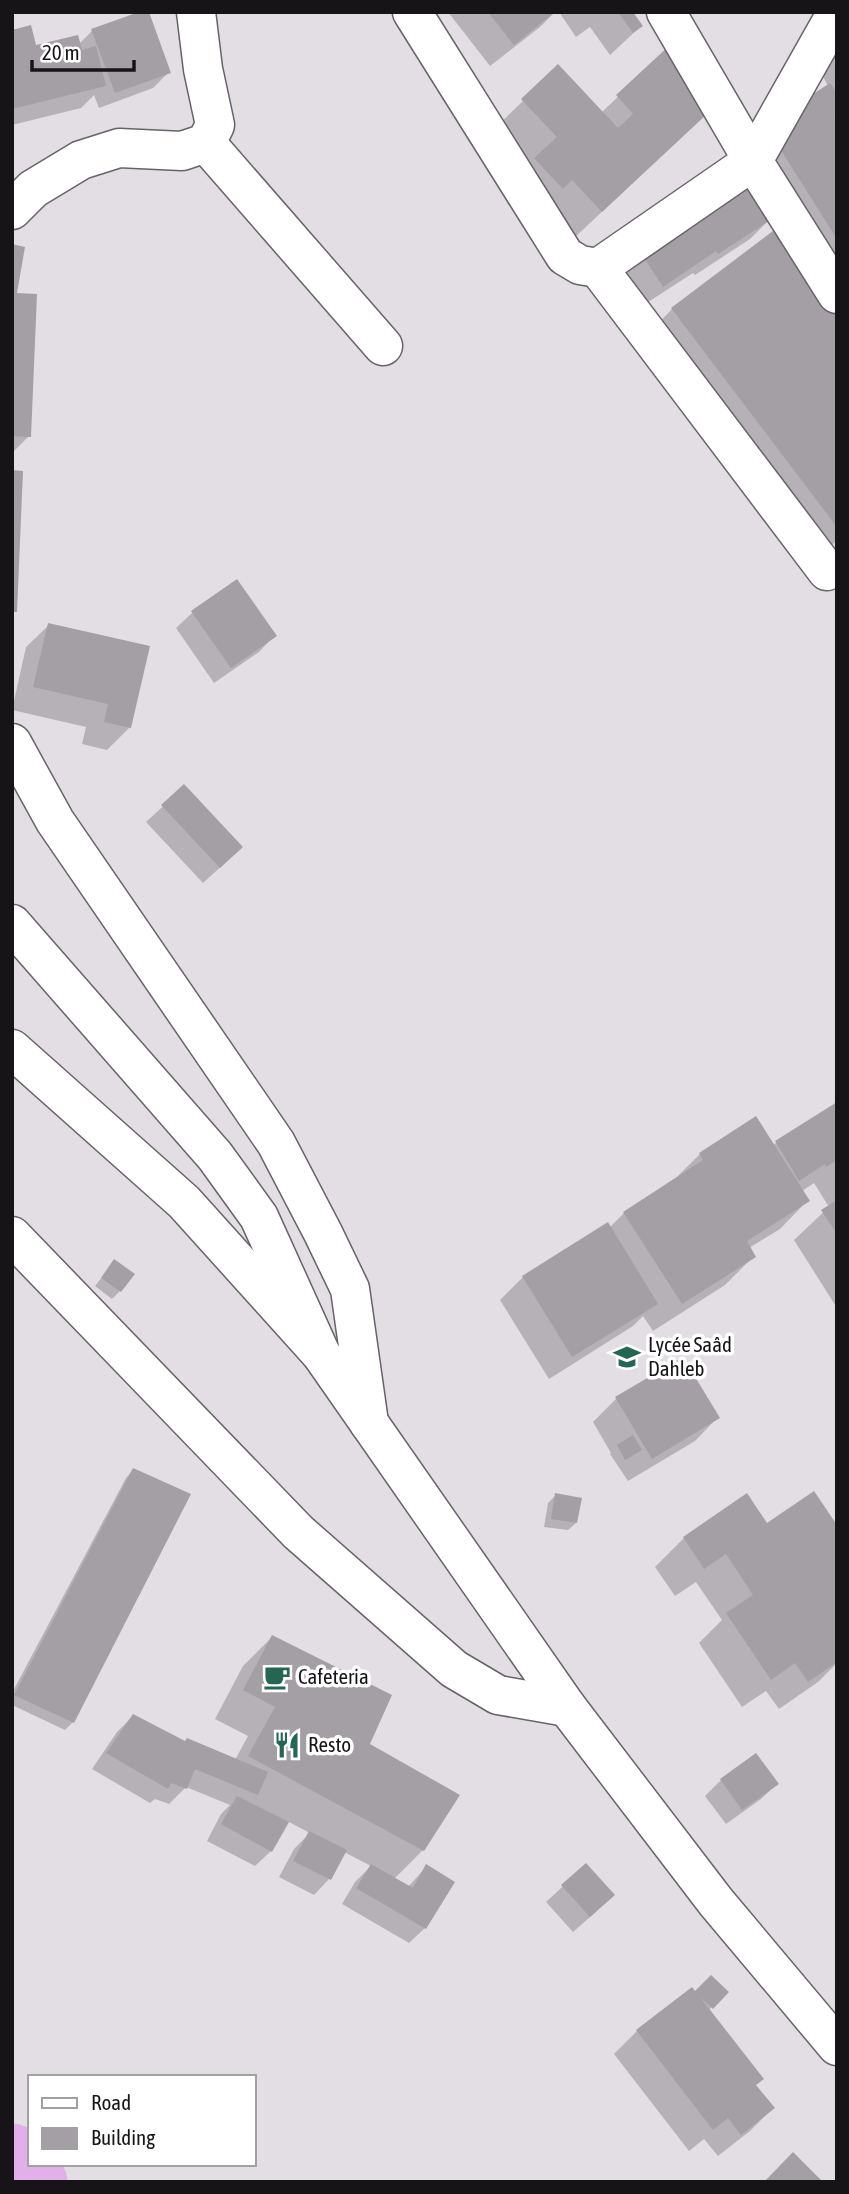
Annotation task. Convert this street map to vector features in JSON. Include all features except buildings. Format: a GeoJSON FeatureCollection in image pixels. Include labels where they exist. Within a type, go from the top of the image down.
{"type":"FeatureCollection","features":[{"type":"Feature","properties":{"kind":"main road"},"geometry":{"type":"LineString","coordinates":[[12,210],[33,189],[81,160],[119,148],[182,151],[206,144],[215,125],[196,12]]}},
{"type":"Feature","properties":{"kind":"main road"},"geometry":{"type":"LineString","coordinates":[[412,12],[565,256],[580,265],[598,268],[827,571]]}},
{"type":"Feature","properties":{"kind":"main road"},"geometry":{"type":"LineString","coordinates":[[666,12],[753,161],[837,294]]}},
{"type":"Feature","properties":{"kind":"main road"},"geometry":{"type":"LineString","coordinates":[[598,268],[753,161],[836,12]]}},
{"type":"Feature","properties":{"kind":"main road"},"geometry":{"type":"LineString","coordinates":[[206,144],[383,346]]}},
{"type":"Feature","properties":{"kind":"main road"},"geometry":{"type":"LineString","coordinates":[[12,743],[55,821],[276,1143],[349,1289],[369,1423]]}},
{"type":"Feature","properties":{"kind":"main road"},"geometry":{"type":"LineString","coordinates":[[12,924],[215,1156],[259,1217],[321,1354]]}},
{"type":"Feature","properties":{"kind":"main road"},"geometry":{"type":"LineString","coordinates":[[12,1049],[184,1202],[321,1354],[567,1707],[716,1902],[837,2046]]}},
{"type":"Feature","properties":{"kind":"main road"},"geometry":{"type":"LineString","coordinates":[[12,1236],[298,1532],[454,1668],[498,1695],[567,1707]]}},
{"type":"Feature","properties":{"kind":"waterway"},"geometry":{"type":"LineString","coordinates":[[12,2154],[37,2182]]}},
{"type":"Feature","properties":{"kind":"place","name":"Lycée Saâd Dahleb"},"geometry":{"type":"Point","coordinates":[627,1357]}},
{"type":"Feature","properties":{"kind":"place","name":"Cafeteria"},"geometry":{"type":"Point","coordinates":[277,1677]}},
{"type":"Feature","properties":{"kind":"place","name":"Resto"},"geometry":{"type":"Point","coordinates":[287,1745]}}]}
